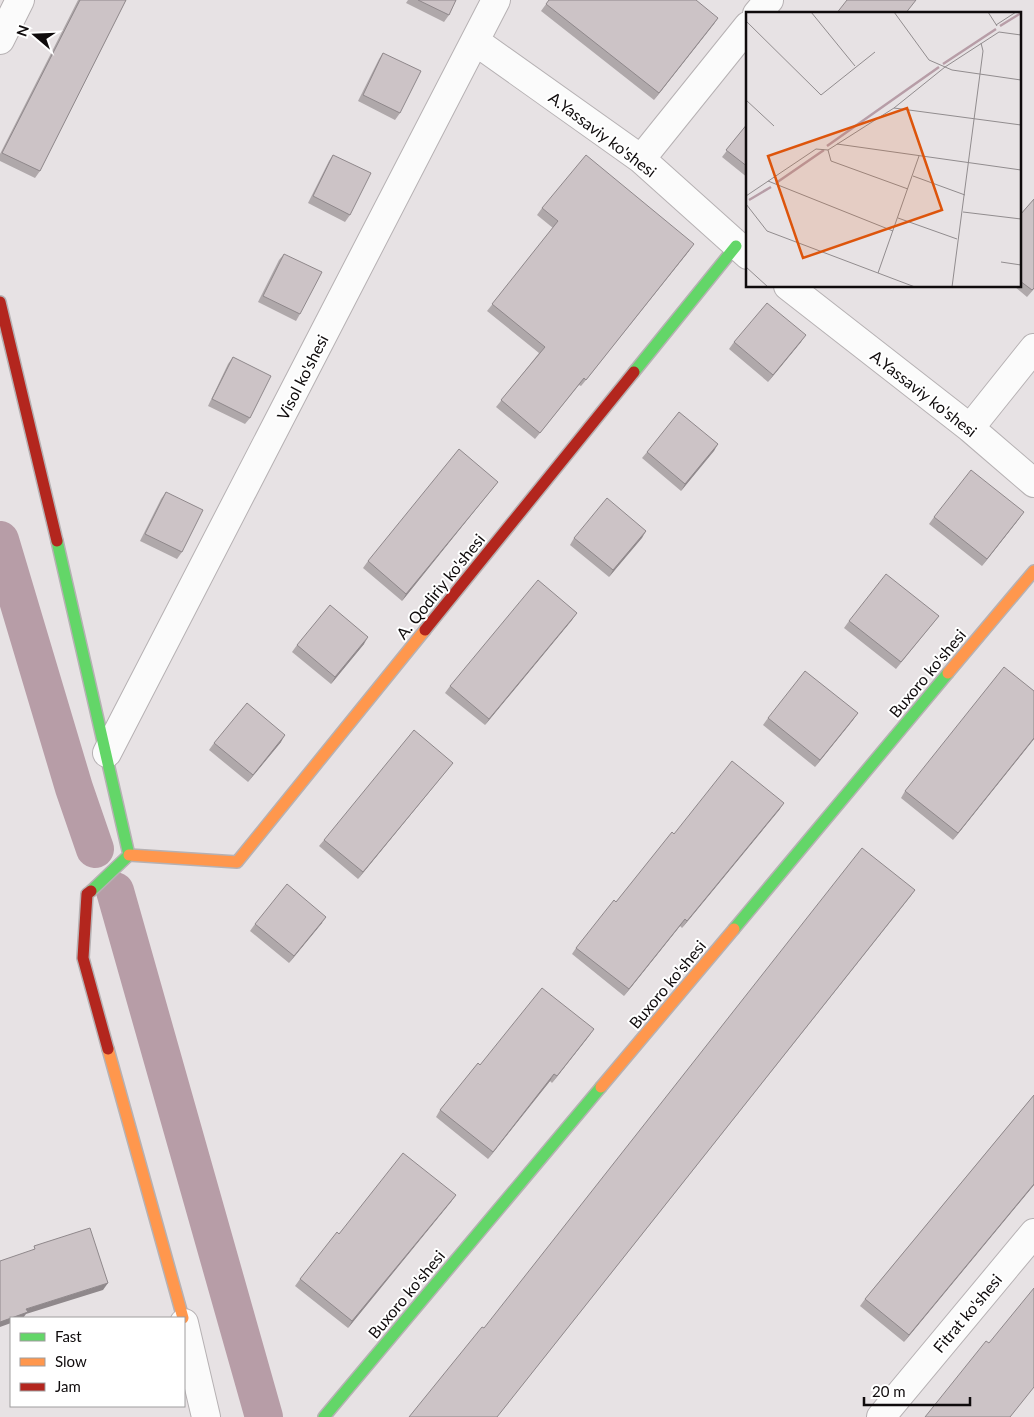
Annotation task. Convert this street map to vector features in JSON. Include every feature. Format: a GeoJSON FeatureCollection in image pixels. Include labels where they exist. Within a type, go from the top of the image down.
{"type":"FeatureCollection","features":[{"type":"Feature","properties":{"kind":"street"},"geometry":{"type":"LineString","coordinates":[[0,40],[20,0]]}},
{"type":"Feature","properties":{"kind":"street","name":"Visol ko'shesi"},"geometry":{"type":"LineString","coordinates":[[107,753],[496,0]]}},
{"type":"Feature","properties":{"kind":"street"},"geometry":{"type":"LineString","coordinates":[[759,12],[768,0]]}},
{"type":"Feature","properties":{"kind":"street"},"geometry":{"type":"LineString","coordinates":[[640,158],[746,28]]}},
{"type":"Feature","properties":{"kind":"street","name":"A.Yassaviy ko'shesi"},"geometry":{"type":"LineString","coordinates":[[475,41],[640,158],[742,250]]}},
{"type":"Feature","properties":{"kind":"street","name":"A. Qodiriy ko'shesi"},"geometry":{"type":"LineString","coordinates":[[129,855],[237,862],[742,250]]}},
{"type":"Feature","properties":{"kind":"street","name":"A.Yassaviy ko'shesi"},"geometry":{"type":"LineString","coordinates":[[791,288],[970,428],[1034,483]]}},
{"type":"Feature","properties":{"kind":"street"},"geometry":{"type":"LineString","coordinates":[[0,302],[107,753],[129,855],[87,894],[83,958],[183,1317]]}},
{"type":"Feature","properties":{"kind":"street"},"geometry":{"type":"LineString","coordinates":[[970,428],[1034,348]]}},
{"type":"Feature","properties":{"kind":"street","name":"Buxoro ko'shesi"},"geometry":{"type":"LineString","coordinates":[[324,1417],[1034,571]]}},
{"type":"Feature","properties":{"kind":"street","name":"Fitrat ko'shesi"},"geometry":{"type":"LineString","coordinates":[[881,1417],[1034,1233]]}},
{"type":"Feature","properties":{"kind":"street"},"geometry":{"type":"LineString","coordinates":[[185,1327],[206,1417]]}},
{"type":"Feature","properties":{"kind":"building"},"geometry":{"type":"Polygon","coordinates":[[[80,0],[126,0],[40,171],[2,153],[80,0]]]}},
{"type":"Feature","properties":{"kind":"building"},"geometry":{"type":"Polygon","coordinates":[[[418,0],[456,0],[449,15],[418,0]]]}},
{"type":"Feature","properties":{"kind":"building"},"geometry":{"type":"Polygon","coordinates":[[[549,0],[696,0],[718,18],[659,93],[546,4],[549,0]]]}},
{"type":"Feature","properties":{"kind":"building"},"geometry":{"type":"Polygon","coordinates":[[[847,0],[916,0],[907,12],[838,12],[847,0]]]}},
{"type":"Feature","properties":{"kind":"building"},"geometry":{"type":"Polygon","coordinates":[[[383,53],[421,71],[400,113],[363,95],[383,53]]]}},
{"type":"Feature","properties":{"kind":"building"},"geometry":{"type":"Polygon","coordinates":[[[746,125],[746,165],[726,150],[746,125]]]}},
{"type":"Feature","properties":{"kind":"building"},"geometry":{"type":"Polygon","coordinates":[[[333,155],[371,173],[350,215],[313,196],[333,155]]]}},
{"type":"Feature","properties":{"kind":"building"},"geometry":{"type":"Polygon","coordinates":[[[586,155],[694,244],[586,380],[584,378],[540,433],[501,400],[545,347],[492,304],[558,221],[542,208],[586,155]]]}},
{"type":"Feature","properties":{"kind":"building"},"geometry":{"type":"Polygon","coordinates":[[[1034,199],[1034,288],[1032,290],[1022,282],[1022,213],[1034,199]]]}},
{"type":"Feature","properties":{"kind":"building"},"geometry":{"type":"Polygon","coordinates":[[[284,254],[322,272],[300,314],[263,296],[284,254]]]}},
{"type":"Feature","properties":{"kind":"building"},"geometry":{"type":"Polygon","coordinates":[[[767,303],[806,335],[773,375],[734,342],[767,303]]]}},
{"type":"Feature","properties":{"kind":"building"},"geometry":{"type":"Polygon","coordinates":[[[233,357],[271,376],[250,418],[212,399],[233,357]]]}},
{"type":"Feature","properties":{"kind":"building"},"geometry":{"type":"Polygon","coordinates":[[[679,412],[718,444],[685,484],[647,452],[679,412]]]}},
{"type":"Feature","properties":{"kind":"building"},"geometry":{"type":"Polygon","coordinates":[[[459,449],[498,482],[406,594],[368,561],[459,449]]]}},
{"type":"Feature","properties":{"kind":"building"},"geometry":{"type":"Polygon","coordinates":[[[971,470],[1024,512],[987,559],[934,517],[971,470]]]}},
{"type":"Feature","properties":{"kind":"building"},"geometry":{"type":"Polygon","coordinates":[[[166,492],[203,510],[182,552],[145,534],[166,492]]]}},
{"type":"Feature","properties":{"kind":"building"},"geometry":{"type":"Polygon","coordinates":[[[607,498],[646,531],[613,570],[574,538],[607,498]]]}},
{"type":"Feature","properties":{"kind":"building"},"geometry":{"type":"Polygon","coordinates":[[[886,574],[939,616],[901,662],[849,621],[886,574]]]}},
{"type":"Feature","properties":{"kind":"building"},"geometry":{"type":"Polygon","coordinates":[[[538,580],[577,613],[489,719],[450,686],[538,580]]]}},
{"type":"Feature","properties":{"kind":"building"},"geometry":{"type":"Polygon","coordinates":[[[330,605],[368,637],[335,677],[297,645],[330,605]]]}},
{"type":"Feature","properties":{"kind":"building"},"geometry":{"type":"Polygon","coordinates":[[[1004,667],[1034,691],[1034,738],[958,833],[905,791],[1004,667]]]}},
{"type":"Feature","properties":{"kind":"building"},"geometry":{"type":"Polygon","coordinates":[[[805,671],[858,713],[820,760],[768,718],[805,671]]]}},
{"type":"Feature","properties":{"kind":"building"},"geometry":{"type":"Polygon","coordinates":[[[247,703],[285,735],[253,775],[214,743],[247,703]]]}},
{"type":"Feature","properties":{"kind":"building"},"geometry":{"type":"Polygon","coordinates":[[[414,730],[453,763],[363,872],[324,840],[414,730]]]}},
{"type":"Feature","properties":{"kind":"building"},"geometry":{"type":"Polygon","coordinates":[[[732,761],[784,803],[687,921],[685,919],[629,989],[576,948],[672,832],[674,834],[732,761]]]}},
{"type":"Feature","properties":{"kind":"building"},"geometry":{"type":"Polygon","coordinates":[[[862,848],[915,890],[497,1417],[409,1417],[482,1327],[484,1328],[862,848]]]}},
{"type":"Feature","properties":{"kind":"building"},"geometry":{"type":"Polygon","coordinates":[[[287,884],[326,917],[294,956],[255,924],[287,884]]]}},
{"type":"Feature","properties":{"kind":"building"},"geometry":{"type":"Polygon","coordinates":[[[542,988],[594,1029],[557,1076],[554,1074],[493,1152],[440,1110],[478,1063],[480,1065],[542,988]]]}},
{"type":"Feature","properties":{"kind":"building"},"geometry":{"type":"Polygon","coordinates":[[[1034,1095],[1034,1184],[909,1335],[865,1299],[1034,1095]]]}},
{"type":"Feature","properties":{"kind":"building"},"geometry":{"type":"Polygon","coordinates":[[[403,1153],[456,1195],[352,1321],[300,1279],[337,1232],[339,1234],[403,1153]]]}},
{"type":"Feature","properties":{"kind":"building"},"geometry":{"type":"Polygon","coordinates":[[[90,1228],[108,1283],[26,1309],[28,1312],[0,1322],[0,1261],[35,1249],[34,1246],[90,1228]]]}},
{"type":"Feature","properties":{"kind":"building"},"geometry":{"type":"Polygon","coordinates":[[[1034,1288],[1034,1387],[1010,1417],[925,1417],[986,1341],[989,1343],[1034,1288]]]}},
{"type":"Feature","properties":{"kind":"waterway"},"geometry":{"type":"LineString","coordinates":[[0,540],[74,788],[95,849]]}},
{"type":"Feature","properties":{"kind":"waterway"},"geometry":{"type":"LineString","coordinates":[[115,891],[264,1417]]}},
{"type":"Feature","properties":{"kind":"traffic: fast"},"geometry":{"type":"LineString","coordinates":[[634,372],[736,246]]}},
{"type":"Feature","properties":{"kind":"traffic: fast"},"geometry":{"type":"LineString","coordinates":[[57,541],[129,855],[91,891]]}},
{"type":"Feature","properties":{"kind":"traffic: fast"},"geometry":{"type":"LineString","coordinates":[[734,929],[948,673]]}},
{"type":"Feature","properties":{"kind":"traffic: fast"},"geometry":{"type":"LineString","coordinates":[[324,1417],[601,1087]]}},
{"type":"Feature","properties":{"kind":"traffic: slow"},"geometry":{"type":"LineString","coordinates":[[948,673],[1034,571]]}},
{"type":"Feature","properties":{"kind":"traffic: slow"},"geometry":{"type":"LineString","coordinates":[[129,855],[237,862],[425,630]]}},
{"type":"Feature","properties":{"kind":"traffic: slow"},"geometry":{"type":"LineString","coordinates":[[601,1087],[734,929]]}},
{"type":"Feature","properties":{"kind":"traffic: slow"},"geometry":{"type":"LineString","coordinates":[[108,1049],[183,1317]]}},
{"type":"Feature","properties":{"kind":"traffic: jam"},"geometry":{"type":"LineString","coordinates":[[0,302],[57,541]]}},
{"type":"Feature","properties":{"kind":"traffic: jam"},"geometry":{"type":"LineString","coordinates":[[425,630],[634,372]]}},
{"type":"Feature","properties":{"kind":"traffic: jam"},"geometry":{"type":"LineString","coordinates":[[91,891],[87,894],[83,958],[108,1049]]}}]}
